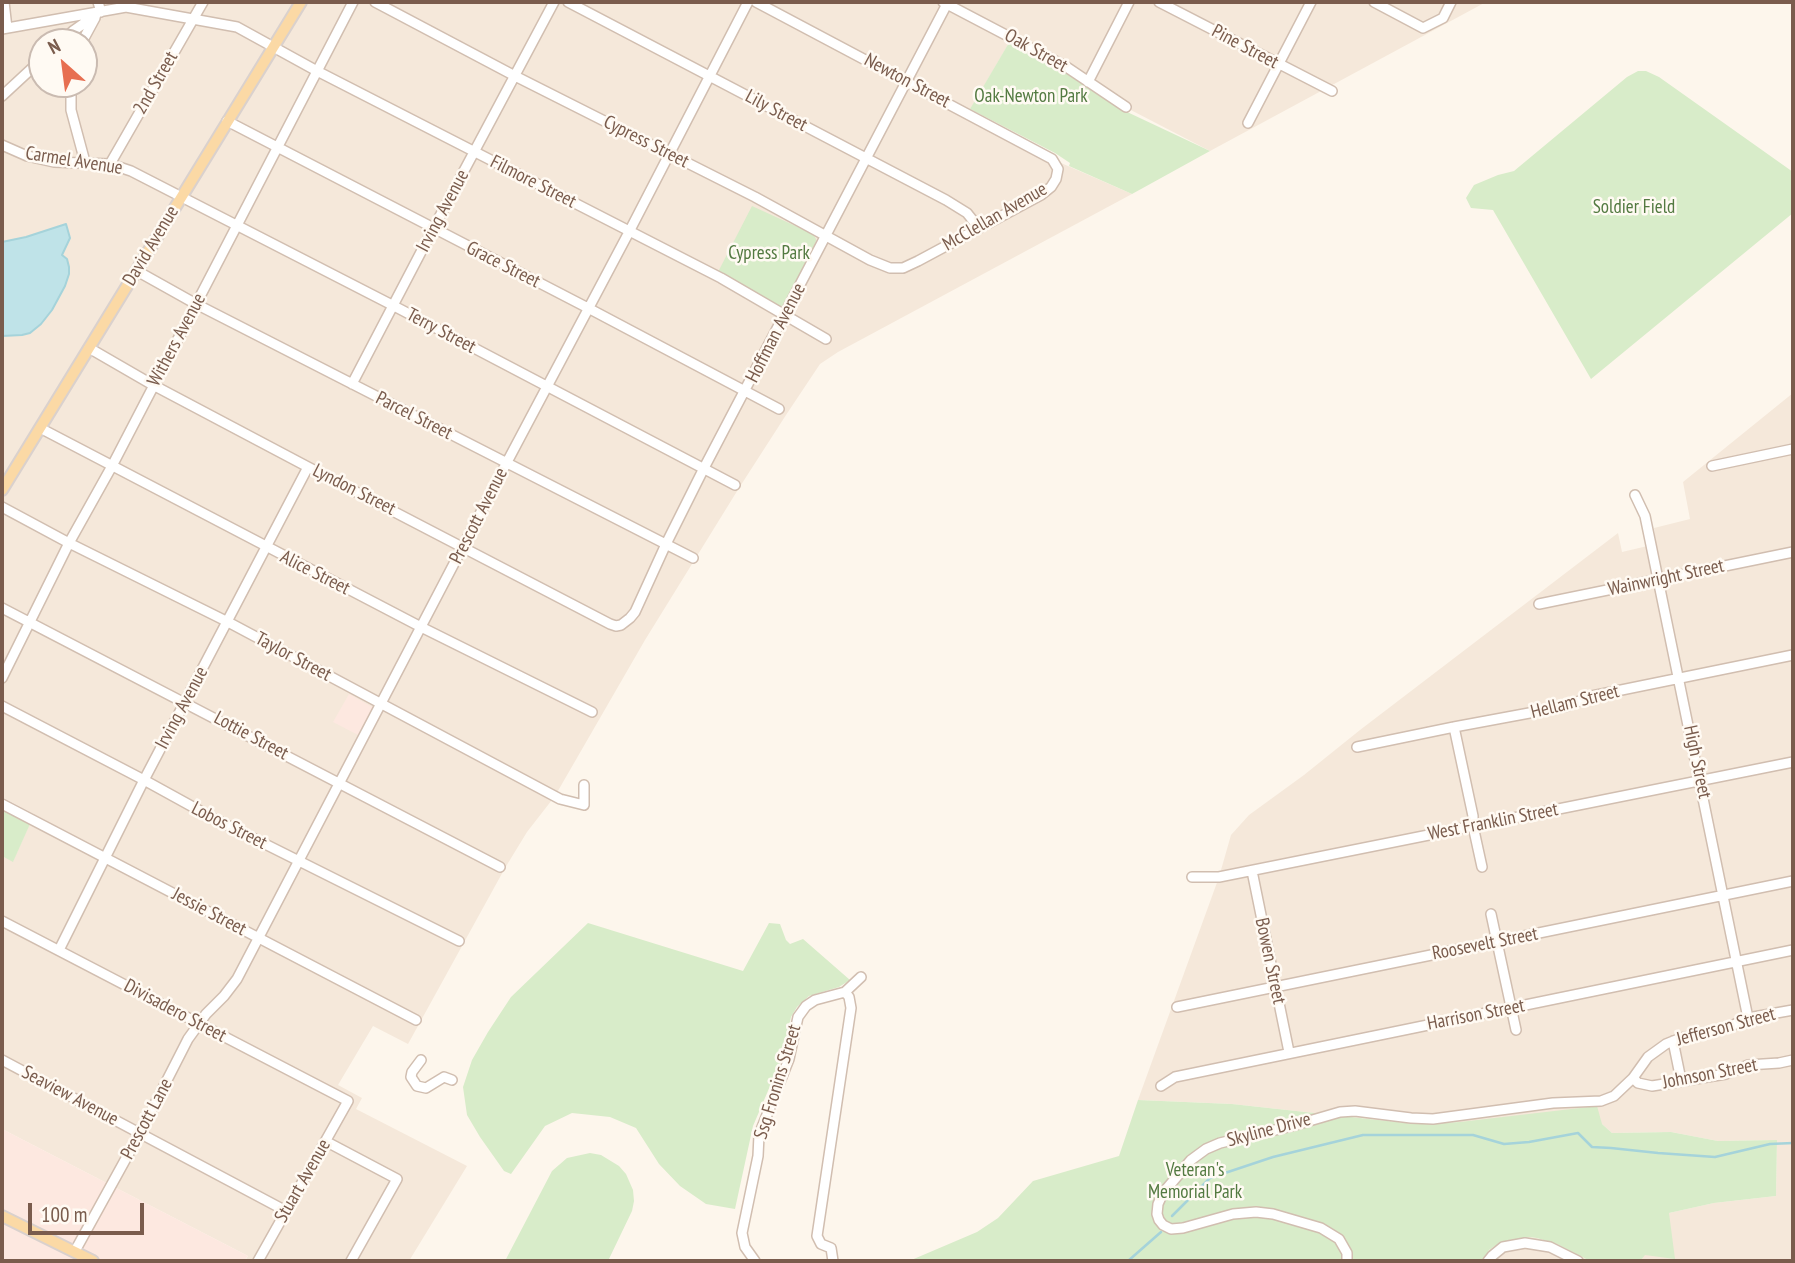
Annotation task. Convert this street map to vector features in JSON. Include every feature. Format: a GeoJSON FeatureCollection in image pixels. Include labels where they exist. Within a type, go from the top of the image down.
{"type":"FeatureCollection","features":[{"type":"Feature","properties":{"kind":"main road","name":"David Avenue"},"geometry":{"type":"LineString","coordinates":[[2,490],[301,2]]}},
{"type":"Feature","properties":{"kind":"main road"},"geometry":{"type":"LineString","coordinates":[[2,1216],[93,1261]]}},
{"type":"Feature","properties":{"kind":"street"},"geometry":{"type":"LineString","coordinates":[[4,2],[5,28]]}},
{"type":"Feature","properties":{"kind":"street"},"geometry":{"type":"LineString","coordinates":[[97,2],[101,12]]}},
{"type":"Feature","properties":{"kind":"street","name":"2nd Street"},"geometry":{"type":"LineString","coordinates":[[110,164],[204,2]]}},
{"type":"Feature","properties":{"kind":"street","name":"Withers Avenue"},"geometry":{"type":"LineString","coordinates":[[2,678],[69,542],[353,2]]}},
{"type":"Feature","properties":{"kind":"street","name":"Cypress Street"},"geometry":{"type":"LineString","coordinates":[[375,2],[755,197],[877,263],[890,268],[903,268],[918,261]]}},
{"type":"Feature","properties":{"kind":"street","name":"Irving Avenue"},"geometry":{"type":"LineString","coordinates":[[352,384],[554,2]]}},
{"type":"Feature","properties":{"kind":"street","name":"Lily Street"},"geometry":{"type":"LineString","coordinates":[[568,2],[947,200],[967,213],[979,228]]}},
{"type":"Feature","properties":{"kind":"street","name":"Prescott Avenue"},"geometry":{"type":"LineString","coordinates":[[199,1024],[230,988],[258,938],[748,2]]}},
{"type":"Feature","properties":{"kind":"street","name":"Newton Street"},"geometry":{"type":"LineString","coordinates":[[756,2],[1014,137],[1057,164]]}},
{"type":"Feature","properties":{"kind":"street","name":"Hoffman Avenue"},"geometry":{"type":"LineString","coordinates":[[621,625],[635,612],[704,468],[786,315],[946,2]]}},
{"type":"Feature","properties":{"kind":"street","name":"Oak Street"},"geometry":{"type":"LineString","coordinates":[[946,2],[1065,66],[1126,107]]}},
{"type":"Feature","properties":{"kind":"street"},"geometry":{"type":"LineString","coordinates":[[1088,82],[1129,2]]}},
{"type":"Feature","properties":{"kind":"street","name":"Pine Street"},"geometry":{"type":"LineString","coordinates":[[1159,2],[1332,91]]}},
{"type":"Feature","properties":{"kind":"street"},"geometry":{"type":"LineString","coordinates":[[1248,123],[1311,2]]}},
{"type":"Feature","properties":{"kind":"street"},"geometry":{"type":"LineString","coordinates":[[1374,2],[1423,28],[1443,18],[1451,2]]}},
{"type":"Feature","properties":{"kind":"street","name":"Filmore Street"},"geometry":{"type":"LineString","coordinates":[[5,28],[128,5],[237,27],[317,71],[721,278],[826,340]]}},
{"type":"Feature","properties":{"kind":"street"},"geometry":{"type":"LineString","coordinates":[[77,28],[101,12]]}},
{"type":"Feature","properties":{"kind":"street"},"geometry":{"type":"LineString","coordinates":[[89,28],[101,12]]}},
{"type":"Feature","properties":{"kind":"street"},"geometry":{"type":"LineString","coordinates":[[2,96],[28,72]]}},
{"type":"Feature","properties":{"kind":"street"},"geometry":{"type":"LineString","coordinates":[[71,98],[71,110],[85,162]]}},
{"type":"Feature","properties":{"kind":"street","name":"Grace Street"},"geometry":{"type":"LineString","coordinates":[[227,121],[779,410]]}},
{"type":"Feature","properties":{"kind":"street","name":"Carmel Avenue"},"geometry":{"type":"LineString","coordinates":[[2,145],[27,156],[54,162],[110,164],[146,178]]}},
{"type":"Feature","properties":{"kind":"street","name":"McClellan Avenue"},"geometry":{"type":"LineString","coordinates":[[918,261],[1041,195],[1051,187],[1058,174],[1057,164]]}},
{"type":"Feature","properties":{"kind":"street","name":"Terry Street"},"geometry":{"type":"LineString","coordinates":[[146,178],[735,485]]}},
{"type":"Feature","properties":{"kind":"street","name":"Parcel Street"},"geometry":{"type":"LineString","coordinates":[[136,271],[693,558]]}},
{"type":"Feature","properties":{"kind":"street","name":"Lyndon Street"},"geometry":{"type":"LineString","coordinates":[[89,348],[308,467],[610,624],[621,625]]}},
{"type":"Feature","properties":{"kind":"street","name":"Alice Street"},"geometry":{"type":"LineString","coordinates":[[40,428],[267,548],[593,712]]}},
{"type":"Feature","properties":{"kind":"street"},"geometry":{"type":"LineString","coordinates":[[1712,466],[1793,449]]}},
{"type":"Feature","properties":{"kind":"street","name":"Irving Avenue"},"geometry":{"type":"LineString","coordinates":[[59,950],[144,780],[308,467]]}},
{"type":"Feature","properties":{"kind":"street","name":"High Street"},"geometry":{"type":"LineString","coordinates":[[1635,495],[1645,516],[1748,1018]]}},
{"type":"Feature","properties":{"kind":"street","name":"Taylor Street"},"geometry":{"type":"LineString","coordinates":[[2,507],[228,622],[531,785],[561,799],[584,805],[584,785]]}},
{"type":"Feature","properties":{"kind":"street","name":"Wainwright Street"},"geometry":{"type":"LineString","coordinates":[[1539,604],[1793,552]]}},
{"type":"Feature","properties":{"kind":"street","name":"Lottie Street"},"geometry":{"type":"LineString","coordinates":[[2,608],[500,867]]}},
{"type":"Feature","properties":{"kind":"street","name":"Hellam Street"},"geometry":{"type":"LineString","coordinates":[[1357,747],[1566,706],[1592,696],[1793,655]]}},
{"type":"Feature","properties":{"kind":"street","name":"Lobos Street"},"geometry":{"type":"LineString","coordinates":[[2,706],[213,818],[459,941]]}},
{"type":"Feature","properties":{"kind":"street"},"geometry":{"type":"LineString","coordinates":[[1454,727],[1482,867]]}},
{"type":"Feature","properties":{"kind":"street","name":"West Franklin Street"},"geometry":{"type":"LineString","coordinates":[[1192,877],[1219,877],[1252,871],[1793,762]]}},
{"type":"Feature","properties":{"kind":"street","name":"Jessie Street"},"geometry":{"type":"LineString","coordinates":[[2,804],[416,1020]]}},
{"type":"Feature","properties":{"kind":"street","name":"Bowen Street"},"geometry":{"type":"LineString","coordinates":[[1252,871],[1289,1052]]}},
{"type":"Feature","properties":{"kind":"street","name":"Roosevelt Street"},"geometry":{"type":"LineString","coordinates":[[1177,1007],[1793,881]]}},
{"type":"Feature","properties":{"kind":"street"},"geometry":{"type":"LineString","coordinates":[[1491,914],[1516,1030]]}},
{"type":"Feature","properties":{"kind":"street","name":"Divisadero Street"},"geometry":{"type":"LineString","coordinates":[[2,920],[348,1101]]}},
{"type":"Feature","properties":{"kind":"street","name":"Harrison Street"},"geometry":{"type":"LineString","coordinates":[[1161,1086],[1175,1077],[1289,1052],[1793,950]]}},
{"type":"Feature","properties":{"kind":"street","name":"Ssg Fronins Street"},"geometry":{"type":"LineString","coordinates":[[755,1261],[745,1247],[743,1227],[758,1156],[759,1135],[789,1059],[798,1017],[806,1006],[815,1000],[845,992],[861,977]]}},
{"type":"Feature","properties":{"kind":"street"},"geometry":{"type":"LineString","coordinates":[[833,1261],[831,1248],[821,1244],[817,1236],[851,1008],[845,992]]}},
{"type":"Feature","properties":{"kind":"street","name":"Jefferson Street"},"geometry":{"type":"LineString","coordinates":[[1633,1078],[1648,1057],[1673,1041],[1727,1028],[1748,1018],[1793,1010]]}},
{"type":"Feature","properties":{"kind":"street","name":"Prescott Lane"},"geometry":{"type":"LineString","coordinates":[[75,1251],[188,1039],[199,1024]]}},
{"type":"Feature","properties":{"kind":"street"},"geometry":{"type":"LineString","coordinates":[[1673,1041],[1681,1080]]}},
{"type":"Feature","properties":{"kind":"street","name":"Seaview Avenue"},"geometry":{"type":"LineString","coordinates":[[2,1060],[286,1211]]}},
{"type":"Feature","properties":{"kind":"street"},"geometry":{"type":"LineString","coordinates":[[421,1060],[412,1072],[413,1082],[417,1086],[426,1088],[444,1077],[452,1080]]}},
{"type":"Feature","properties":{"kind":"street","name":"Johnson Street"},"geometry":{"type":"LineString","coordinates":[[1595,1102],[1614,1096],[1633,1078],[1646,1086],[1716,1076],[1748,1065],[1793,1060]]}},
{"type":"Feature","properties":{"kind":"street","name":"Stuart Avenue"},"geometry":{"type":"LineString","coordinates":[[258,1261],[348,1101]]}},
{"type":"Feature","properties":{"kind":"street","name":"Skyline Drive"},"geometry":{"type":"LineString","coordinates":[[1347,1261],[1347,1253],[1339,1238],[1321,1227],[1256,1212],[1233,1214],[1171,1229],[1159,1220],[1158,1204],[1176,1176],[1206,1149],[1331,1113],[1356,1111],[1433,1119],[1553,1103],[1595,1102]]}},
{"type":"Feature","properties":{"kind":"street"},"geometry":{"type":"LineString","coordinates":[[327,1142],[397,1179],[351,1261]]}},
{"type":"Feature","properties":{"kind":"street"},"geometry":{"type":"LineString","coordinates":[[1488,1261],[1503,1247],[1525,1243],[1550,1247],[1578,1261]]}},
{"type":"Feature","properties":{"kind":"shaded area"},"geometry":{"type":"Polygon","coordinates":[[[2,2],[1486,2],[1210,151],[1125,107],[1012,38],[968,113],[1052,159],[1132,194],[820,364],[645,640],[555,796],[527,832],[505,868],[408,1044],[373,1026],[338,1085],[362,1098],[356,1109],[467,1166],[409,1261],[245,1261],[248,1256],[2,1129],[2,856],[13,861],[34,814],[2,797],[2,2]]]}},
{"type":"Feature","properties":{"kind":"shaded area"},"geometry":{"type":"Polygon","coordinates":[[[1793,393],[1793,1261],[1640,1261],[1669,1213],[1714,1203],[1776,1196],[1777,1140],[1718,1141],[1671,1132],[1612,1133],[1602,1124],[1415,1124],[1232,1104],[1138,1100],[1219,877],[1231,835],[1249,815],[1618,533],[1622,552],[1656,544],[1654,528],[1690,519],[1683,482],[1793,393]]]}},
{"type":"Feature","properties":{"kind":"shaded area"},"geometry":{"type":"Polygon","coordinates":[[[349,694],[374,708],[360,736],[333,722],[349,694]]]}},
{"type":"Feature","properties":{"kind":"shaded area"},"geometry":{"type":"Polygon","coordinates":[[[2,1129],[248,1256],[244,1261],[2,1261],[2,1129]]]}},
{"type":"Feature","properties":{"kind":"shaded area"},"geometry":{"type":"Polygon","coordinates":[[[1529,1237],[1557,1244],[1590,1261],[1484,1261],[1489,1250],[1495,1246],[1529,1237]]]}},
{"type":"Feature","properties":{"kind":"green space","name":"Oak-Newton Park"},"geometry":{"type":"Polygon","coordinates":[[[1010,41],[1062,69],[1125,111],[1210,151],[1132,194],[1069,166],[1070,163],[1055,153],[970,109],[1010,41]]]}},
{"type":"Feature","properties":{"kind":"green space","name":"Soldier Field"},"geometry":{"type":"Polygon","coordinates":[[[1638,71],[1646,71],[1659,77],[1793,172],[1793,213],[1591,379],[1493,210],[1471,208],[1466,198],[1474,185],[1514,171],[1627,77],[1638,71]]]}},
{"type":"Feature","properties":{"kind":"green space","name":"Cypress Park"},"geometry":{"type":"Polygon","coordinates":[[[752,206],[813,234],[816,239],[788,301],[782,307],[718,272],[752,206]]]}},
{"type":"Feature","properties":{"kind":"green space"},"geometry":{"type":"Polygon","coordinates":[[[2,810],[30,824],[13,862],[2,856],[2,810]]]}},
{"type":"Feature","properties":{"kind":"green space"},"geometry":{"type":"Polygon","coordinates":[[[588,923],[743,971],[769,923],[780,924],[790,944],[803,939],[850,980],[839,987],[809,996],[791,1017],[782,1058],[753,1126],[735,1209],[706,1204],[680,1186],[659,1164],[636,1128],[610,1117],[572,1113],[545,1126],[511,1174],[504,1171],[467,1115],[463,1087],[472,1060],[488,1032],[511,997],[588,923]]]}},
{"type":"Feature","properties":{"kind":"green space","name":"Veteran's Memorial Park"},"geometry":{"type":"Polygon","coordinates":[[[1138,1100],[1232,1104],[1415,1124],[1460,1122],[1597,1106],[1602,1124],[1612,1133],[1671,1132],[1718,1141],[1777,1140],[1776,1196],[1714,1203],[1669,1213],[1675,1259],[1645,1255],[1640,1261],[1590,1261],[1557,1244],[1529,1237],[1495,1246],[1489,1250],[1484,1261],[909,1261],[977,1232],[998,1218],[1033,1181],[1119,1156],[1138,1100]]]}},
{"type":"Feature","properties":{"kind":"green space"},"geometry":{"type":"Polygon","coordinates":[[[590,1153],[601,1155],[619,1166],[633,1190],[632,1211],[608,1261],[505,1261],[552,1171],[567,1158],[590,1153]]]}},
{"type":"Feature","properties":{"kind":"water"},"geometry":{"type":"Polygon","coordinates":[[[66,224],[70,238],[62,255],[67,259],[69,274],[52,310],[30,333],[2,336],[2,242],[66,224]]]}},
{"type":"Feature","properties":{"kind":"waterway"},"geometry":{"type":"LineString","coordinates":[[1172,1216],[1210,1178],[1273,1157],[1363,1135],[1473,1135],[1504,1144],[1578,1133],[1592,1147],[1715,1157],[1770,1144],[1793,1143]]}},
{"type":"Feature","properties":{"kind":"waterway"},"geometry":{"type":"LineString","coordinates":[[1128,1261],[1161,1232]]}}]}
